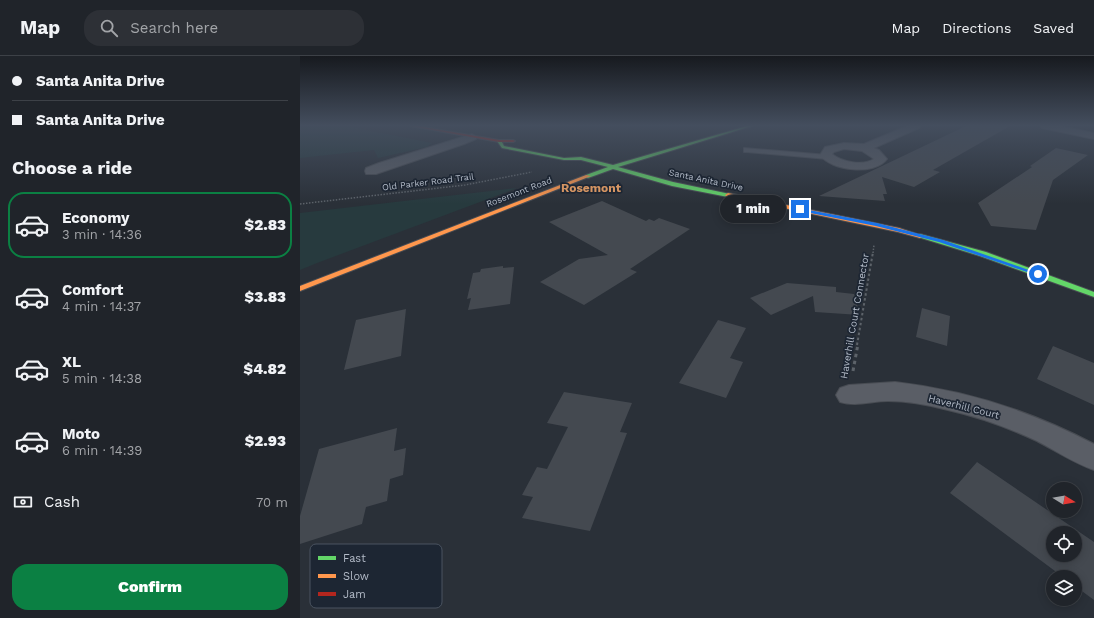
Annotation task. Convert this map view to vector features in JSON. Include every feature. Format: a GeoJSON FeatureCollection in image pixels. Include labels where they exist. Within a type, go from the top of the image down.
{"type":"FeatureCollection","features":[{"type":"Feature","properties":{"kind":"main road","name":"Santa Anita Drive"},"geometry":{"type":"LineString","coordinates":[[576,152],[579,153],[581,158],[672,184],[877,225],[934,239],[990,257],[1094,295]]}},
{"type":"Feature","properties":{"kind":"main road","name":"Rosemont Road"},"geometry":{"type":"LineString","coordinates":[[300,289],[529,198],[613,168],[664,152]]}},
{"type":"Feature","properties":{"kind":"street"},"geometry":{"type":"LineString","coordinates":[[371,171],[392,162],[428,152]]}},
{"type":"Feature","properties":{"kind":"street"},"geometry":{"type":"LineString","coordinates":[[827,152],[828,157],[841,163],[853,166],[868,166],[880,161],[881,159],[878,155],[873,152]]}},
{"type":"Feature","properties":{"kind":"street","name":"Haverhill Court"},"geometry":{"type":"LineString","coordinates":[[849,395],[893,392],[927,396],[979,407],[1026,423],[1062,440],[1094,458]]}},
{"type":"Feature","properties":{"kind":"lane"},"geometry":{"type":"LineString","coordinates":[[773,152],[828,157]]}},
{"type":"Feature","properties":{"kind":"path","name":"Old Parker Road Trail"},"geometry":{"type":"LineString","coordinates":[[300,204],[465,185],[536,172]]}},
{"type":"Feature","properties":{"kind":"path","name":"Haverhill Court Connector"},"geometry":{"type":"LineString","coordinates":[[849,395],[875,239]]}},
{"type":"Feature","properties":{"kind":"green space"},"geometry":{"type":"Polygon","coordinates":[[[300,152],[353,152],[300,158],[300,152]]]}},
{"type":"Feature","properties":{"kind":"green space"},"geometry":{"type":"Polygon","coordinates":[[[375,152],[404,152],[378,158],[375,152]]]}},
{"type":"Feature","properties":{"kind":"green space"},"geometry":{"type":"Polygon","coordinates":[[[517,188],[317,263],[300,270],[300,213],[517,188]]]}},
{"type":"Feature","properties":{"kind":"building"},"geometry":{"type":"Polygon","coordinates":[[[911,152],[964,152],[933,170],[940,172],[914,187],[882,177],[887,194],[883,194],[885,201],[819,196],[911,152]]]}},
{"type":"Feature","properties":{"kind":"building"},"geometry":{"type":"Polygon","coordinates":[[[1050,152],[1075,152],[1088,155],[1053,180],[1036,230],[991,226],[978,203],[1032,167],[1030,166],[1050,152]]]}},
{"type":"Feature","properties":{"kind":"building"},"geometry":{"type":"Polygon","coordinates":[[[602,201],[646,221],[649,219],[654,221],[659,218],[690,229],[630,269],[637,272],[584,305],[540,282],[579,259],[608,255],[549,222],[602,201]]]}},
{"type":"Feature","properties":{"kind":"building"},"geometry":{"type":"Polygon","coordinates":[[[503,266],[503,268],[514,267],[510,304],[468,310],[471,298],[467,299],[473,273],[480,272],[481,269],[503,266]]]}},
{"type":"Feature","properties":{"kind":"building"},"geometry":{"type":"Polygon","coordinates":[[[787,283],[836,287],[836,292],[854,294],[860,315],[815,312],[813,296],[771,315],[750,298],[787,283]]]}},
{"type":"Feature","properties":{"kind":"building"},"geometry":{"type":"Polygon","coordinates":[[[922,308],[950,316],[947,346],[916,337],[922,308]]]}},
{"type":"Feature","properties":{"kind":"building"},"geometry":{"type":"Polygon","coordinates":[[[406,309],[401,356],[344,370],[356,320],[406,309]]]}},
{"type":"Feature","properties":{"kind":"building"},"geometry":{"type":"Polygon","coordinates":[[[718,320],[746,328],[730,358],[743,362],[726,398],[679,383],[718,320]]]}},
{"type":"Feature","properties":{"kind":"building"},"geometry":{"type":"Polygon","coordinates":[[[1053,346],[1094,363],[1094,405],[1037,379],[1053,346]]]}},
{"type":"Feature","properties":{"kind":"building"},"geometry":{"type":"Polygon","coordinates":[[[564,392],[632,403],[620,432],[627,433],[590,531],[522,518],[533,497],[522,495],[537,467],[547,469],[568,427],[547,423],[564,392]]]}},
{"type":"Feature","properties":{"kind":"building"},"geometry":{"type":"Polygon","coordinates":[[[397,428],[394,451],[406,448],[403,475],[390,479],[387,501],[366,507],[362,524],[300,544],[300,516],[319,449],[397,428]]]}},
{"type":"Feature","properties":{"kind":"building"},"geometry":{"type":"Polygon","coordinates":[[[977,462],[1046,509],[1046,518],[1059,518],[1071,526],[1046,526],[1046,562],[1082,562],[1082,534],[1094,542],[1094,600],[1082,591],[1082,570],[1054,570],[950,493],[977,462]]]}},
{"type":"Feature","properties":{"kind":"traffic: fast"},"geometry":{"type":"LineString","coordinates":[[529,152],[564,159],[581,158],[672,184],[728,195]]}},
{"type":"Feature","properties":{"kind":"traffic: fast"},"geometry":{"type":"LineString","coordinates":[[588,176],[662,152]]}},
{"type":"Feature","properties":{"kind":"traffic: fast"},"geometry":{"type":"LineString","coordinates":[[920,236],[983,254],[1094,295]]}},
{"type":"Feature","properties":{"kind":"traffic: slow"},"geometry":{"type":"LineString","coordinates":[[300,289],[588,176]]}},
{"type":"Feature","properties":{"kind":"traffic: slow"},"geometry":{"type":"LineString","coordinates":[[728,195],[899,230],[920,236]]}},
{"type":"Feature","properties":{"kind":"district","name":"Rosemont"},"geometry":{"type":"Point","coordinates":[591,188]}},
{"type":"Feature","properties":{"kind":"route"},"geometry":{"type":"LineString","coordinates":[[800,209],[877,225],[941,241],[983,254],[1038,274]]}}]}
